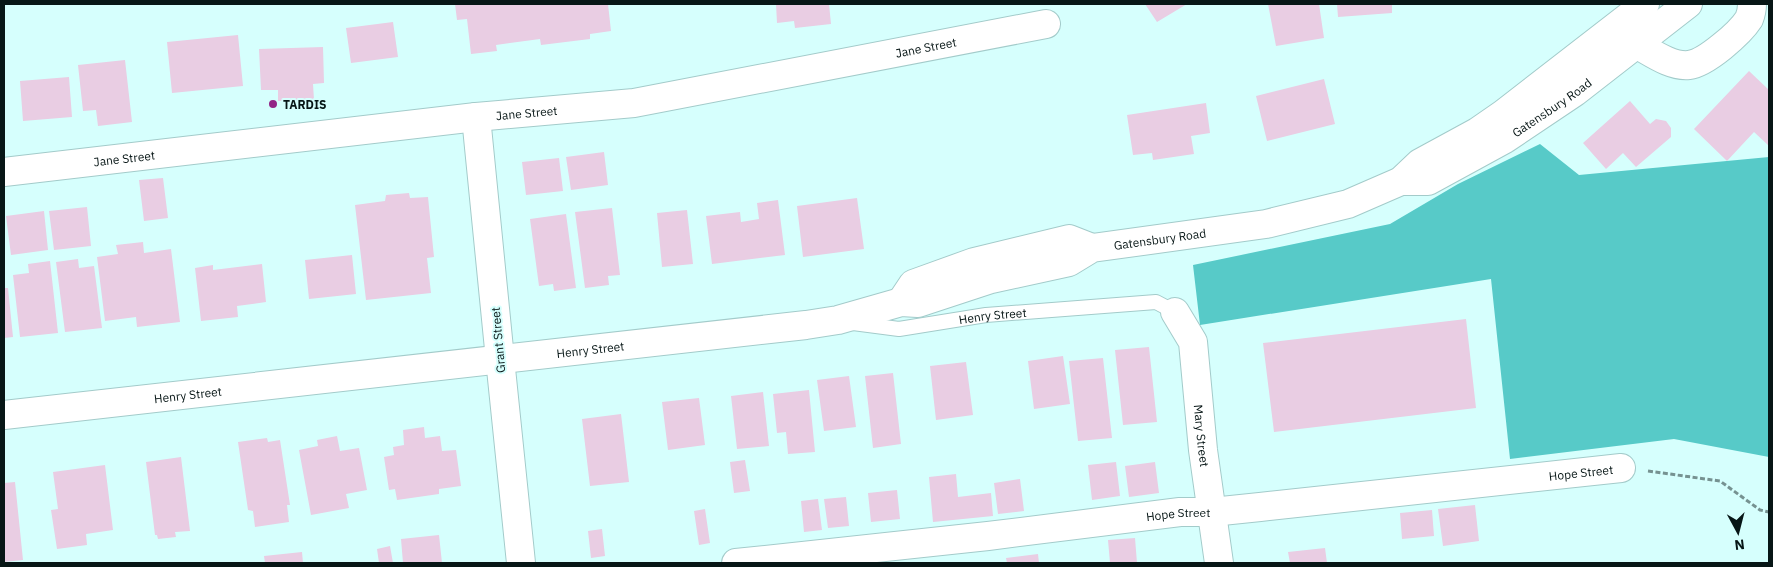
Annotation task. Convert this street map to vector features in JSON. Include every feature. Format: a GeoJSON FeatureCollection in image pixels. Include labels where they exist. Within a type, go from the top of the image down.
{"type":"FeatureCollection","features":[{"type":"Feature","properties":{"kind":"street","name":"Gatensbury Road"},"geometry":{"type":"LineString","coordinates":[[838,320],[901,302],[913,284],[974,262],[1069,239],[1092,248],[1266,224],[1348,204],[1401,181],[1420,163],[1477,132],[1645,4]]}},
{"type":"Feature","properties":{"kind":"street","name":"Gatensbury Road"},"geometry":{"type":"LineString","coordinates":[[1401,181],[1428,181],[1505,139],[1575,92],[1688,4]]}},
{"type":"Feature","properties":{"kind":"street"},"geometry":{"type":"LineString","coordinates":[[1636,44],[1672,63],[1689,65],[1704,60],[1742,29],[1750,16],[1752,4]]}},
{"type":"Feature","properties":{"kind":"street","name":"Jane Street"},"geometry":{"type":"LineString","coordinates":[[4,172],[476,117],[634,103],[1046,24]]}},
{"type":"Feature","properties":{"kind":"street","name":"Grant Street"},"geometry":{"type":"LineString","coordinates":[[476,117],[521,563]]}},
{"type":"Feature","properties":{"kind":"street","name":"Mary Street"},"geometry":{"type":"LineString","coordinates":[[1175,312],[1193,342],[1203,450],[1219,563]]}},
{"type":"Feature","properties":{"kind":"street","name":"Henry Street"},"geometry":{"type":"LineString","coordinates":[[4,415],[838,320]]}},
{"type":"Feature","properties":{"kind":"street","name":"Hope Street"},"geometry":{"type":"LineString","coordinates":[[736,563],[988,536],[1180,512],[1212,512],[1621,468]]}},
{"type":"Feature","properties":{"kind":"lane","name":"Henry Street"},"geometry":{"type":"LineString","coordinates":[[838,320],[899,329],[986,315],[1156,302],[1175,312]]}},
{"type":"Feature","properties":{"kind":"path"},"geometry":{"type":"LineString","coordinates":[[1621,468],[1720,481],[1760,510],[1769,512]]}},
{"type":"Feature","properties":{"kind":"shaded area"},"geometry":{"type":"Polygon","coordinates":[[[1540,144],[1579,175],[1769,157],[1769,457],[1674,439],[1510,459],[1491,279],[1200,325],[1193,265],[1390,224],[1458,184],[1540,144]]]}},
{"type":"Feature","properties":{"kind":"building"},"geometry":{"type":"Polygon","coordinates":[[[455,4],[608,4],[611,31],[590,34],[590,39],[541,45],[540,39],[496,45],[497,51],[471,54],[467,19],[457,20],[455,4]]]}},
{"type":"Feature","properties":{"kind":"building"},"geometry":{"type":"Polygon","coordinates":[[[776,4],[829,4],[831,24],[795,28],[794,21],[777,23],[776,4]]]}},
{"type":"Feature","properties":{"kind":"building"},"geometry":{"type":"Polygon","coordinates":[[[1145,4],[1187,4],[1157,22],[1145,4]]]}},
{"type":"Feature","properties":{"kind":"building"},"geometry":{"type":"Polygon","coordinates":[[[1268,4],[1319,4],[1324,38],[1276,46],[1268,4]]]}},
{"type":"Feature","properties":{"kind":"building"},"geometry":{"type":"Polygon","coordinates":[[[1337,4],[1392,4],[1392,13],[1338,17],[1337,4]]]}},
{"type":"Feature","properties":{"kind":"building"},"geometry":{"type":"Polygon","coordinates":[[[393,22],[398,57],[351,63],[346,28],[393,22]]]}},
{"type":"Feature","properties":{"kind":"building"},"geometry":{"type":"Polygon","coordinates":[[[238,35],[243,86],[172,93],[167,42],[238,35]]]}},
{"type":"Feature","properties":{"kind":"building"},"geometry":{"type":"Polygon","coordinates":[[[323,47],[324,83],[313,84],[314,100],[278,101],[278,90],[261,90],[259,49],[323,47]]]}},
{"type":"Feature","properties":{"kind":"building"},"geometry":{"type":"Polygon","coordinates":[[[125,60],[132,122],[98,126],[96,110],[83,111],[78,65],[125,60]]]}},
{"type":"Feature","properties":{"kind":"building"},"geometry":{"type":"Polygon","coordinates":[[[1749,71],[1769,90],[1769,146],[1754,132],[1727,161],[1694,129],[1749,71]]]}},
{"type":"Feature","properties":{"kind":"building"},"geometry":{"type":"Polygon","coordinates":[[[69,77],[72,117],[23,121],[20,81],[69,77]]]}},
{"type":"Feature","properties":{"kind":"building"},"geometry":{"type":"Polygon","coordinates":[[[1324,79],[1335,124],[1267,141],[1256,96],[1324,79]]]}},
{"type":"Feature","properties":{"kind":"building"},"geometry":{"type":"Polygon","coordinates":[[[1630,101],[1650,124],[1656,119],[1666,121],[1671,128],[1671,137],[1636,167],[1623,153],[1606,169],[1583,143],[1630,101]]]}},
{"type":"Feature","properties":{"kind":"building"},"geometry":{"type":"Polygon","coordinates":[[[1206,103],[1210,133],[1191,136],[1194,154],[1153,160],[1152,153],[1133,155],[1127,115],[1206,103]]]}},
{"type":"Feature","properties":{"kind":"building"},"geometry":{"type":"Polygon","coordinates":[[[604,152],[608,185],[571,190],[566,157],[604,152]]]}},
{"type":"Feature","properties":{"kind":"building"},"geometry":{"type":"Polygon","coordinates":[[[559,158],[563,191],[526,195],[522,162],[559,158]]]}},
{"type":"Feature","properties":{"kind":"building"},"geometry":{"type":"Polygon","coordinates":[[[163,178],[168,218],[144,221],[139,180],[163,178]]]}},
{"type":"Feature","properties":{"kind":"building"},"geometry":{"type":"Polygon","coordinates":[[[409,193],[410,198],[428,197],[434,257],[427,258],[431,293],[366,300],[355,205],[385,201],[386,195],[409,193]]]}},
{"type":"Feature","properties":{"kind":"building"},"geometry":{"type":"Polygon","coordinates":[[[857,198],[864,249],[803,257],[797,206],[857,198]]]}},
{"type":"Feature","properties":{"kind":"building"},"geometry":{"type":"Polygon","coordinates":[[[778,200],[785,255],[712,264],[706,216],[740,212],[741,222],[759,219],[757,203],[778,200]]]}},
{"type":"Feature","properties":{"kind":"building"},"geometry":{"type":"Polygon","coordinates":[[[87,207],[91,246],[54,250],[49,211],[87,207]]]}},
{"type":"Feature","properties":{"kind":"building"},"geometry":{"type":"Polygon","coordinates":[[[612,208],[620,275],[608,276],[609,285],[585,288],[575,212],[612,208]]]}},
{"type":"Feature","properties":{"kind":"building"},"geometry":{"type":"Polygon","coordinates":[[[687,210],[693,264],[662,267],[657,213],[687,210]]]}},
{"type":"Feature","properties":{"kind":"building"},"geometry":{"type":"Polygon","coordinates":[[[44,211],[48,250],[11,255],[6,216],[44,211]]]}},
{"type":"Feature","properties":{"kind":"building"},"geometry":{"type":"Polygon","coordinates":[[[566,214],[576,288],[554,291],[553,284],[539,286],[530,219],[566,214]]]}},
{"type":"Feature","properties":{"kind":"building"},"geometry":{"type":"Polygon","coordinates":[[[143,242],[144,253],[171,249],[180,322],[137,327],[136,317],[105,321],[97,257],[118,254],[116,245],[143,242]]]}},
{"type":"Feature","properties":{"kind":"building"},"geometry":{"type":"Polygon","coordinates":[[[352,255],[356,294],[309,299],[305,260],[352,255]]]}},
{"type":"Feature","properties":{"kind":"building"},"geometry":{"type":"Polygon","coordinates":[[[78,259],[79,268],[94,266],[102,328],[65,332],[56,262],[78,259]]]}},
{"type":"Feature","properties":{"kind":"building"},"geometry":{"type":"Polygon","coordinates":[[[50,261],[58,333],[20,337],[13,275],[29,273],[28,264],[50,261]]]}},
{"type":"Feature","properties":{"kind":"building"},"geometry":{"type":"Polygon","coordinates":[[[262,264],[266,302],[237,306],[238,317],[201,321],[195,268],[213,265],[213,270],[262,264]]]}},
{"type":"Feature","properties":{"kind":"building"},"geometry":{"type":"Polygon","coordinates":[[[4,288],[8,288],[13,337],[4,338],[4,288]]]}},
{"type":"Feature","properties":{"kind":"building"},"geometry":{"type":"Polygon","coordinates":[[[1466,319],[1476,408],[1274,432],[1263,343],[1466,319]]]}},
{"type":"Feature","properties":{"kind":"building"},"geometry":{"type":"Polygon","coordinates":[[[1149,347],[1157,422],[1123,425],[1115,350],[1149,347]]]}},
{"type":"Feature","properties":{"kind":"building"},"geometry":{"type":"Polygon","coordinates":[[[1063,356],[1070,404],[1034,409],[1028,361],[1063,356]]]}},
{"type":"Feature","properties":{"kind":"building"},"geometry":{"type":"Polygon","coordinates":[[[1103,358],[1112,438],[1078,441],[1069,361],[1103,358]]]}},
{"type":"Feature","properties":{"kind":"building"},"geometry":{"type":"Polygon","coordinates":[[[966,362],[973,415],[936,420],[930,366],[966,362]]]}},
{"type":"Feature","properties":{"kind":"building"},"geometry":{"type":"Polygon","coordinates":[[[893,373],[901,444],[873,448],[865,376],[893,373]]]}},
{"type":"Feature","properties":{"kind":"building"},"geometry":{"type":"Polygon","coordinates":[[[849,376],[856,427],[824,431],[817,380],[849,376]]]}},
{"type":"Feature","properties":{"kind":"building"},"geometry":{"type":"Polygon","coordinates":[[[809,390],[815,452],[788,454],[786,432],[777,433],[773,394],[809,390]]]}},
{"type":"Feature","properties":{"kind":"building"},"geometry":{"type":"Polygon","coordinates":[[[763,392],[769,446],[737,449],[731,396],[763,392]]]}},
{"type":"Feature","properties":{"kind":"building"},"geometry":{"type":"Polygon","coordinates":[[[699,398],[705,445],[668,450],[662,402],[699,398]]]}},
{"type":"Feature","properties":{"kind":"building"},"geometry":{"type":"Polygon","coordinates":[[[621,414],[629,482],[590,486],[582,419],[621,414]]]}},
{"type":"Feature","properties":{"kind":"building"},"geometry":{"type":"Polygon","coordinates":[[[424,427],[425,438],[440,436],[442,451],[456,450],[461,486],[439,489],[439,494],[397,500],[395,489],[389,490],[384,457],[394,455],[393,447],[404,445],[403,430],[424,427]]]}},
{"type":"Feature","properties":{"kind":"building"},"geometry":{"type":"Polygon","coordinates":[[[337,436],[340,451],[359,448],[367,490],[346,494],[349,508],[311,515],[299,450],[318,446],[317,440],[337,436]]]}},
{"type":"Feature","properties":{"kind":"building"},"geometry":{"type":"Polygon","coordinates":[[[267,438],[268,442],[280,440],[290,505],[287,505],[289,522],[255,527],[253,511],[248,510],[238,442],[267,438]]]}},
{"type":"Feature","properties":{"kind":"building"},"geometry":{"type":"Polygon","coordinates":[[[181,457],[190,531],[175,532],[176,537],[158,539],[157,535],[155,535],[146,462],[181,457]]]}},
{"type":"Feature","properties":{"kind":"building"},"geometry":{"type":"Polygon","coordinates":[[[745,460],[750,491],[734,493],[730,462],[745,460]]]}},
{"type":"Feature","properties":{"kind":"building"},"geometry":{"type":"Polygon","coordinates":[[[1116,462],[1120,496],[1092,500],[1088,465],[1116,462]]]}},
{"type":"Feature","properties":{"kind":"building"},"geometry":{"type":"Polygon","coordinates":[[[1155,462],[1159,493],[1129,497],[1125,466],[1155,462]]]}},
{"type":"Feature","properties":{"kind":"building"},"geometry":{"type":"Polygon","coordinates":[[[105,465],[113,530],[86,534],[87,545],[57,549],[51,510],[58,509],[53,472],[105,465]]]}},
{"type":"Feature","properties":{"kind":"building"},"geometry":{"type":"Polygon","coordinates":[[[956,474],[958,497],[991,493],[993,516],[933,522],[929,477],[956,474]]]}},
{"type":"Feature","properties":{"kind":"building"},"geometry":{"type":"Polygon","coordinates":[[[1020,479],[1024,511],[998,514],[994,483],[1020,479]]]}},
{"type":"Feature","properties":{"kind":"building"},"geometry":{"type":"Polygon","coordinates":[[[15,482],[23,560],[4,562],[4,483],[15,482]]]}},
{"type":"Feature","properties":{"kind":"building"},"geometry":{"type":"Polygon","coordinates":[[[897,490],[900,519],[871,522],[868,493],[897,490]]]}},
{"type":"Feature","properties":{"kind":"building"},"geometry":{"type":"Polygon","coordinates":[[[846,497],[849,526],[828,528],[824,499],[846,497]]]}},
{"type":"Feature","properties":{"kind":"building"},"geometry":{"type":"Polygon","coordinates":[[[818,499],[822,530],[804,532],[801,501],[818,499]]]}},
{"type":"Feature","properties":{"kind":"building"},"geometry":{"type":"Polygon","coordinates":[[[1475,505],[1479,541],[1443,546],[1438,509],[1475,505]]]}},
{"type":"Feature","properties":{"kind":"building"},"geometry":{"type":"Polygon","coordinates":[[[705,509],[710,543],[699,545],[694,511],[705,509]]]}},
{"type":"Feature","properties":{"kind":"building"},"geometry":{"type":"Polygon","coordinates":[[[1432,510],[1434,536],[1402,539],[1400,513],[1432,510]]]}},
{"type":"Feature","properties":{"kind":"building"},"geometry":{"type":"Polygon","coordinates":[[[602,529],[605,556],[591,558],[588,531],[602,529]]]}},
{"type":"Feature","properties":{"kind":"building"},"geometry":{"type":"Polygon","coordinates":[[[439,535],[442,563],[403,563],[401,539],[439,535]]]}},
{"type":"Feature","properties":{"kind":"building"},"geometry":{"type":"Polygon","coordinates":[[[1135,538],[1137,563],[1110,563],[1108,540],[1135,538]]]}},
{"type":"Feature","properties":{"kind":"building"},"geometry":{"type":"Polygon","coordinates":[[[390,546],[393,563],[379,563],[377,549],[390,546]]]}},
{"type":"Feature","properties":{"kind":"building"},"geometry":{"type":"Polygon","coordinates":[[[1325,548],[1327,563],[1290,563],[1288,552],[1325,548]]]}},
{"type":"Feature","properties":{"kind":"building"},"geometry":{"type":"Polygon","coordinates":[[[302,552],[303,563],[265,563],[264,556],[302,552]]]}},
{"type":"Feature","properties":{"kind":"building"},"geometry":{"type":"Polygon","coordinates":[[[1038,554],[1039,563],[1007,563],[1006,558],[1038,554]]]}},
{"type":"Feature","properties":{"kind":"place","name":"TARDIS"},"geometry":{"type":"Point","coordinates":[273,104]}}]}
